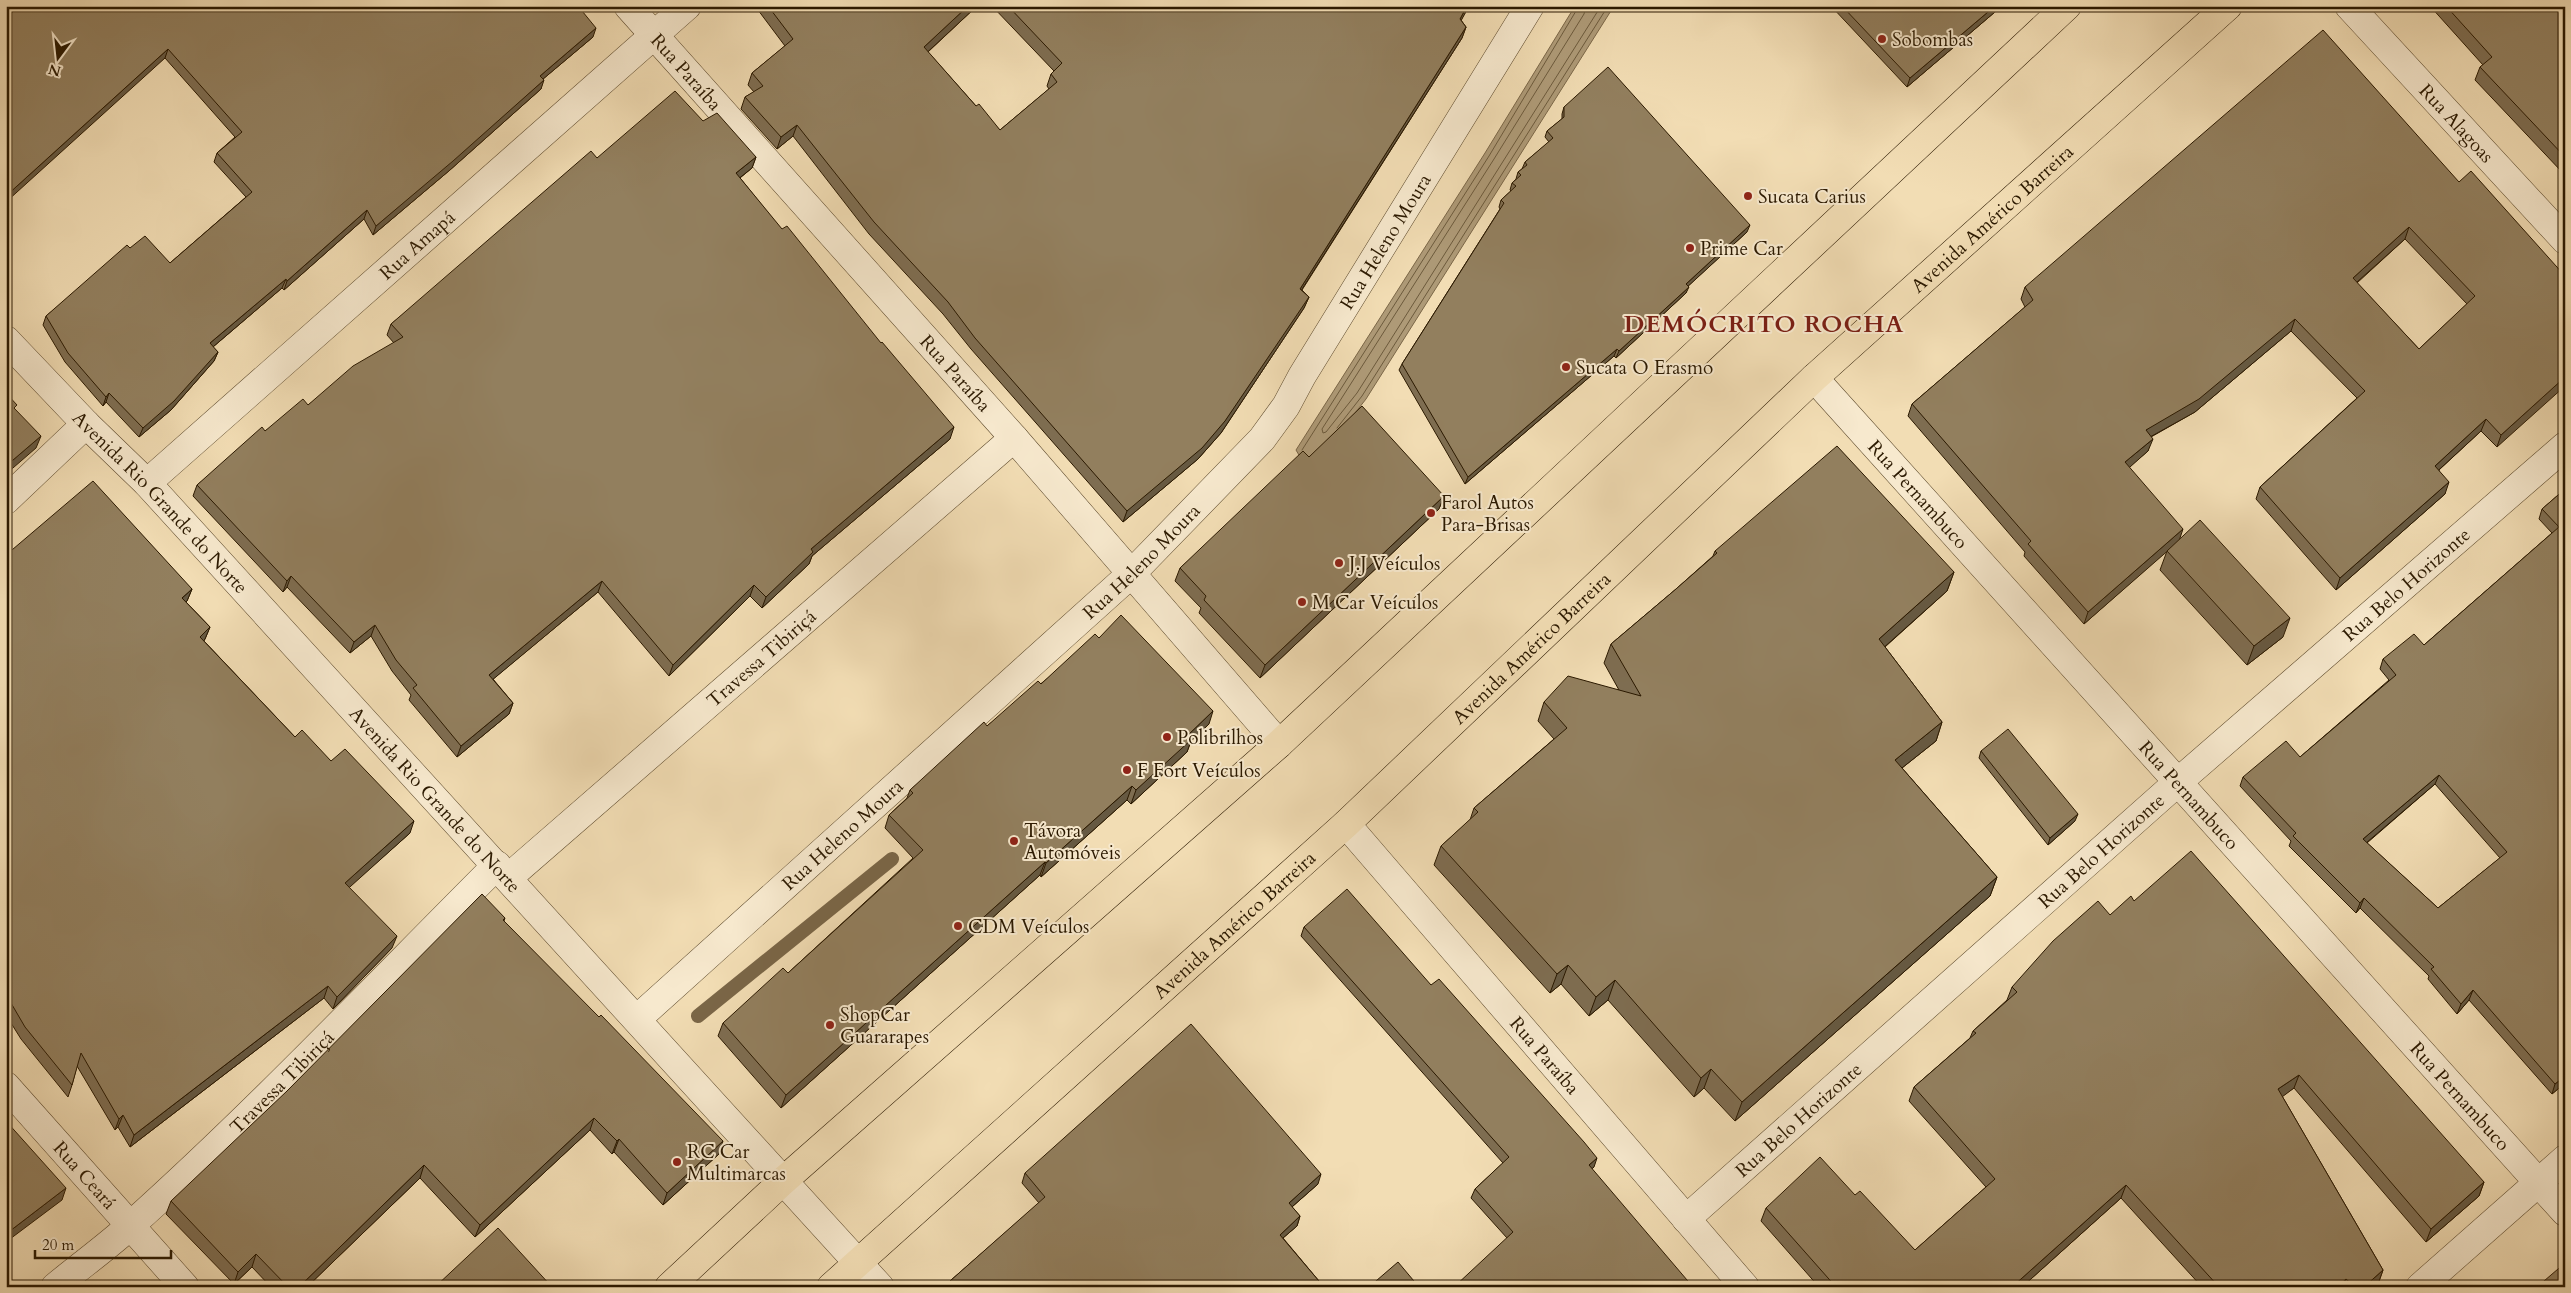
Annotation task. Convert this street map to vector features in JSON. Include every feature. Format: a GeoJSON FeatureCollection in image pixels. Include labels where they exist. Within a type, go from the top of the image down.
{"type":"FeatureCollection","features":[{"type":"Feature","properties":{"kind":"main road"},"geometry":{"type":"LineString","coordinates":[[669,1287],[783,1181],[1279,744],[2068,6]]}},
{"type":"Feature","properties":{"kind":"main road","name":"Avenida Américo Barreira"},"geometry":{"type":"LineString","coordinates":[[831,1287],[1346,824],[1814,378],[2228,6]]}},
{"type":"Feature","properties":{"kind":"street","name":"Rua Paraíba"},"geometry":{"type":"LineString","coordinates":[[628,6],[1014,438],[1279,744]]}},
{"type":"Feature","properties":{"kind":"street","name":"Rua Amapá"},"geometry":{"type":"LineString","coordinates":[[147,483],[687,6]]}},
{"type":"Feature","properties":{"kind":"street","name":"Rua Heleno Moura"},"geometry":{"type":"LineString","coordinates":[[637,1019],[1131,574],[1262,439],[1286,406],[1307,368],[1530,6]]}},
{"type":"Feature","properties":{"kind":"street","name":"Rua Alagoas"},"geometry":{"type":"LineString","coordinates":[[2349,6],[2565,240]]}},
{"type":"Feature","properties":{"kind":"street","name":"Avenida Rio Grande do Norte"},"geometry":{"type":"LineString","coordinates":[[6,340],[86,424],[147,483],[503,871],[880,1287]]}},
{"type":"Feature","properties":{"kind":"street","name":"Rua Pernambuco"},"geometry":{"type":"LineString","coordinates":[[1814,378],[2565,1212]]}},
{"type":"Feature","properties":{"kind":"street"},"geometry":{"type":"LineString","coordinates":[[6,500],[86,424]]}},
{"type":"Feature","properties":{"kind":"street","name":"Travessa Tibiriçá"},"geometry":{"type":"LineString","coordinates":[[55,1287],[130,1226],[292,1075],[349,1013],[503,871],[1014,438]]}},
{"type":"Feature","properties":{"kind":"street","name":"Rua Belo Horizonte"},"geometry":{"type":"LineString","coordinates":[[1686,1219],[2178,782],[2565,446]]}},
{"type":"Feature","properties":{"kind":"street","name":"Rua Paraíba"},"geometry":{"type":"LineString","coordinates":[[1346,824],[1745,1287]]}},
{"type":"Feature","properties":{"kind":"street","name":"Rua Ceará"},"geometry":{"type":"LineString","coordinates":[[6,1086],[185,1287]]}},
{"type":"Feature","properties":{"kind":"street"},"geometry":{"type":"LineString","coordinates":[[2420,1287],[2565,1159]]}},
{"type":"Feature","properties":{"kind":"water"},"geometry":{"type":"Polygon","coordinates":[[[1575,6],[1614,6],[1366,399],[1309,472],[1296,450],[1485,153],[1575,6]]]}},
{"type":"Feature","properties":{"kind":"building"},"geometry":{"type":"Polygon","coordinates":[[[6,6],[578,6],[596,28],[540,76],[544,80],[376,226],[367,210],[287,281],[286,279],[210,343],[218,352],[174,401],[143,428],[109,393],[106,397],[68,353],[46,316],[127,245],[130,248],[145,236],[170,263],[252,192],[217,153],[242,132],[168,49],[6,196],[6,6]]]}},
{"type":"Feature","properties":{"kind":"building"},"geometry":{"type":"Polygon","coordinates":[[[768,6],[968,6],[924,47],[976,106],[979,104],[1000,130],[1057,82],[1051,74],[1062,63],[1008,6],[1467,6],[1460,19],[1466,27],[1300,289],[1309,297],[1225,421],[1202,448],[1127,511],[975,338],[948,302],[874,222],[797,125],[781,137],[745,97],[763,86],[752,73],[793,39],[768,6]]]}},
{"type":"Feature","properties":{"kind":"building"},"geometry":{"type":"Polygon","coordinates":[[[1842,6],[1995,6],[1910,78],[1842,6]]]}},
{"type":"Feature","properties":{"kind":"building"},"geometry":{"type":"Polygon","coordinates":[[[2446,6],[2565,6],[2565,157],[2480,67],[2492,57],[2446,6]]]}},
{"type":"Feature","properties":{"kind":"building"},"geometry":{"type":"Polygon","coordinates":[[[2323,30],[2459,182],[2471,171],[2565,276],[2565,377],[2501,435],[2486,419],[2435,466],[2449,482],[2340,578],[2260,487],[2365,391],[2295,319],[2199,399],[2146,430],[2153,439],[2125,462],[2183,529],[2088,612],[2028,544],[2031,541],[1912,404],[2033,300],[2025,287],[2323,30]],[[2409,227],[2353,278],[2419,349],[2475,296],[2409,227]]]}},
{"type":"Feature","properties":{"kind":"building"},"geometry":{"type":"Polygon","coordinates":[[[1608,67],[1750,225],[1686,284],[1689,287],[1619,351],[1617,349],[1468,477],[1402,364],[1504,203],[1501,200],[1516,186],[1512,183],[1521,175],[1518,172],[1527,165],[1525,162],[1553,138],[1547,131],[1564,117],[1564,107],[1608,67]]]}},
{"type":"Feature","properties":{"kind":"building"},"geometry":{"type":"Polygon","coordinates":[[[675,91],[703,121],[717,113],[756,157],[736,173],[782,229],[787,226],[881,343],[954,427],[811,549],[813,552],[766,597],[754,585],[673,665],[602,581],[489,675],[513,703],[461,746],[413,688],[417,685],[396,660],[375,625],[354,642],[291,576],[287,581],[197,485],[262,427],[265,431],[303,399],[308,405],[353,366],[403,337],[391,324],[591,151],[597,158],[675,91]]]}},
{"type":"Feature","properties":{"kind":"building"},"geometry":{"type":"Polygon","coordinates":[[[6,393],[17,405],[14,408],[41,436],[6,466],[6,393]]]}},
{"type":"Feature","properties":{"kind":"building"},"geometry":{"type":"Polygon","coordinates":[[[1362,406],[1444,496],[1265,665],[1204,600],[1206,596],[1180,568],[1303,451],[1309,457],[1362,406]]]}},
{"type":"Feature","properties":{"kind":"building"},"geometry":{"type":"Polygon","coordinates":[[[1837,446],[1954,572],[1879,639],[1942,722],[1895,760],[1997,877],[1742,1102],[1711,1069],[1701,1078],[1615,980],[1596,997],[1568,965],[1557,974],[1441,846],[1478,812],[1474,808],[1567,728],[1544,702],[1568,676],[1641,696],[1611,644],[1837,446]]]}},
{"type":"Feature","properties":{"kind":"building"},"geometry":{"type":"Polygon","coordinates":[[[93,481],[192,589],[182,598],[210,627],[200,637],[295,737],[302,730],[331,761],[345,749],[414,821],[345,883],[397,936],[337,997],[328,986],[134,1135],[123,1115],[119,1119],[81,1053],[72,1085],[25,1027],[11,1003],[6,1006],[6,555],[93,481]]]}},
{"type":"Feature","properties":{"kind":"building"},"geometry":{"type":"Polygon","coordinates":[[[2565,489],[2565,1076],[2555,1084],[2473,990],[2461,1004],[2431,969],[2434,967],[2364,898],[2360,903],[2293,836],[2296,833],[2243,777],[2286,741],[2300,757],[2396,675],[2383,659],[2414,634],[2424,645],[2559,527],[2542,509],[2565,489]],[[2439,775],[2363,839],[2438,908],[2507,852],[2439,775]]]}},
{"type":"Feature","properties":{"kind":"building"},"geometry":{"type":"Polygon","coordinates":[[[2200,520],[2290,618],[2254,646],[2167,551],[2200,520]]]}},
{"type":"Feature","properties":{"kind":"building"},"geometry":{"type":"Polygon","coordinates":[[[1121,615],[1213,711],[1188,735],[1192,739],[1136,790],[1132,786],[786,1095],[723,1023],[783,968],[788,973],[923,850],[889,815],[913,793],[910,790],[984,722],[987,726],[1038,681],[1041,684],[1095,634],[1099,638],[1121,615]]]}},
{"type":"Feature","properties":{"kind":"building"},"geometry":{"type":"Polygon","coordinates":[[[2008,729],[2078,814],[2050,838],[1981,751],[2008,729]]]}},
{"type":"Feature","properties":{"kind":"building"},"geometry":{"type":"Polygon","coordinates":[[[2191,851],[2484,1182],[2431,1229],[2299,1075],[2278,1089],[2383,1270],[2364,1287],[2355,1287],[2346,1279],[2337,1287],[2219,1287],[2126,1185],[2012,1287],[1836,1287],[1766,1208],[1820,1157],[1855,1195],[1860,1191],[1915,1250],[1995,1179],[1914,1087],[1976,1033],[1973,1031],[2017,992],[2012,987],[2053,941],[2098,901],[2110,915],[2131,896],[2134,901],[2191,851]]]}},
{"type":"Feature","properties":{"kind":"building"},"geometry":{"type":"Polygon","coordinates":[[[1347,889],[1431,985],[1439,979],[1584,1142],[1597,1158],[1589,1165],[1693,1287],[1454,1287],[1513,1232],[1475,1189],[1509,1157],[1304,927],[1347,889]]]}},
{"type":"Feature","properties":{"kind":"building"},"geometry":{"type":"Polygon","coordinates":[[[482,894],[505,918],[503,920],[599,1017],[601,1015],[723,1141],[667,1193],[619,1139],[617,1141],[594,1118],[480,1225],[424,1165],[299,1287],[288,1287],[256,1254],[238,1272],[171,1201],[287,1091],[482,894]]]}},
{"type":"Feature","properties":{"kind":"building"},"geometry":{"type":"Polygon","coordinates":[[[1191,1024],[1321,1174],[1289,1203],[1300,1216],[1280,1235],[1324,1287],[954,1287],[950,1281],[1045,1197],[1025,1173],[1191,1024]]]}},
{"type":"Feature","properties":{"kind":"building"},"geometry":{"type":"Polygon","coordinates":[[[6,1121],[66,1188],[6,1234],[6,1121]]]}},
{"type":"Feature","properties":{"kind":"building"},"geometry":{"type":"Polygon","coordinates":[[[498,1228],[552,1287],[435,1287],[498,1228]]]}},
{"type":"Feature","properties":{"kind":"building"},"geometry":{"type":"Polygon","coordinates":[[[1398,1262],[1419,1287],[1369,1287],[1398,1262]]]}},
{"type":"Feature","properties":{"kind":"building"},"geometry":{"type":"Polygon","coordinates":[[[2565,1263],[2565,1287],[2537,1287],[2565,1263]]]}},
{"type":"Feature","properties":{"kind":"waterway"},"geometry":{"type":"LineString","coordinates":[[698,1016],[892,859]]}},
{"type":"Feature","properties":{"kind":"place","name":"Sobombas"},"geometry":{"type":"Point","coordinates":[1882,39]}},
{"type":"Feature","properties":{"kind":"place","name":"Sucata Carius"},"geometry":{"type":"Point","coordinates":[1748,196]}},
{"type":"Feature","properties":{"kind":"place","name":"Prime Car"},"geometry":{"type":"Point","coordinates":[1690,248]}},
{"type":"Feature","properties":{"kind":"place","name":"Sucata O Erasmo"},"geometry":{"type":"Point","coordinates":[1566,367]}},
{"type":"Feature","properties":{"kind":"place","name":"Farol Autos Para-Brisas"},"geometry":{"type":"Point","coordinates":[1431,513]}},
{"type":"Feature","properties":{"kind":"place","name":"J.J Veículos"},"geometry":{"type":"Point","coordinates":[1339,563]}},
{"type":"Feature","properties":{"kind":"place","name":"M Car Veículos"},"geometry":{"type":"Point","coordinates":[1302,602]}},
{"type":"Feature","properties":{"kind":"place","name":"Polibrilhos"},"geometry":{"type":"Point","coordinates":[1167,737]}},
{"type":"Feature","properties":{"kind":"place","name":"F Fort Veículos"},"geometry":{"type":"Point","coordinates":[1127,770]}},
{"type":"Feature","properties":{"kind":"place","name":"Távora Automóveis"},"geometry":{"type":"Point","coordinates":[1014,841]}},
{"type":"Feature","properties":{"kind":"place","name":"CDM Veículos"},"geometry":{"type":"Point","coordinates":[958,926]}},
{"type":"Feature","properties":{"kind":"place","name":"ShopCar Guararapes"},"geometry":{"type":"Point","coordinates":[830,1025]}},
{"type":"Feature","properties":{"kind":"place","name":"RC Car Multimarcas"},"geometry":{"type":"Point","coordinates":[677,1162]}},
{"type":"Feature","properties":{"kind":"district","name":"DEMÓCRITO ROCHA"},"geometry":{"type":"Point","coordinates":[1764,324]}}]}
